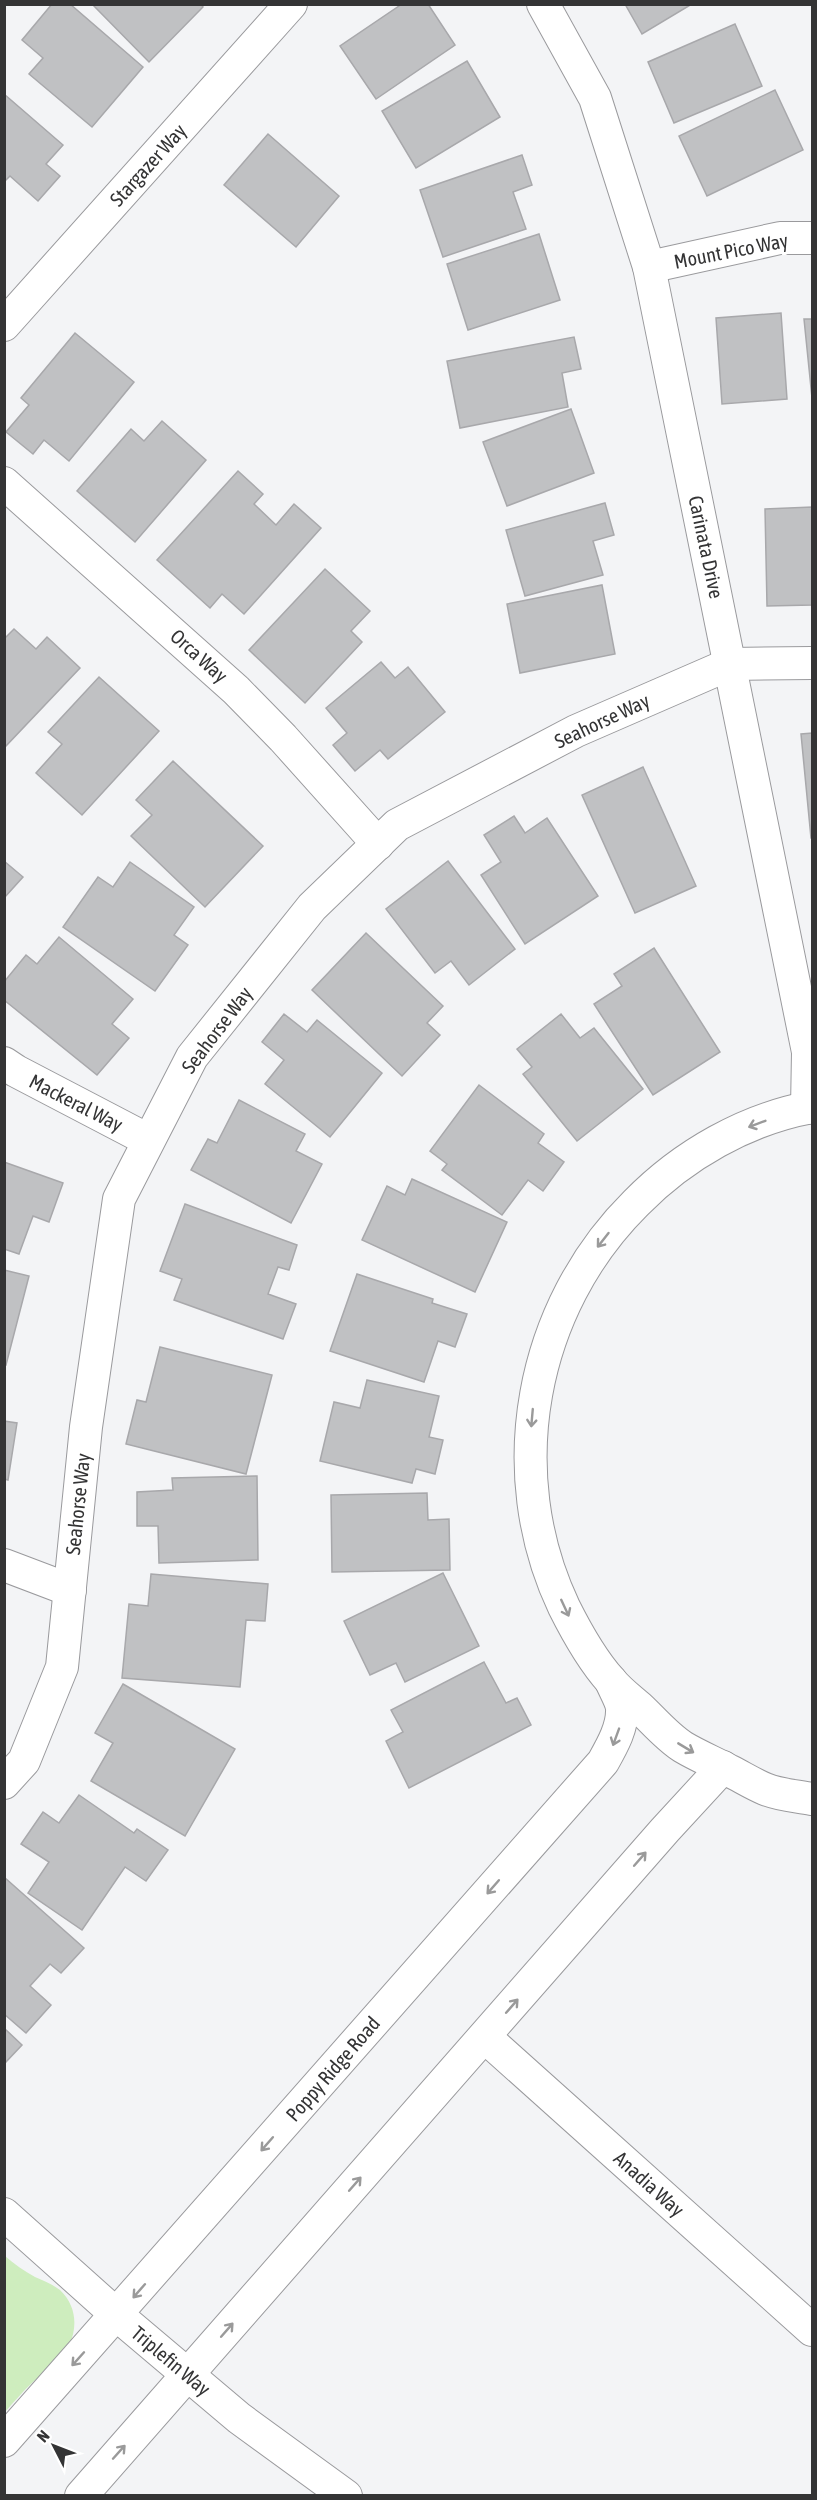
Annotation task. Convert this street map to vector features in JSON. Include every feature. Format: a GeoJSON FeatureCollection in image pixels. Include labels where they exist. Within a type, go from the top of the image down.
{"type":"FeatureCollection","features":[{"type":"Feature","properties":{"kind":"street","name":"Stargazer Way"},"geometry":{"type":"LineString","coordinates":[[4,326],[291,4]]}},
{"type":"Feature","properties":{"kind":"street","name":"Carinata Drive"},"geometry":{"type":"LineString","coordinates":[[543,4],[595,98],[649,267],[808,1052],[810,1107]]}},
{"type":"Feature","properties":{"kind":"street","name":"Mount Pico Way"},"geometry":{"type":"LineString","coordinates":[[649,267],[780,238],[813,238]]}},
{"type":"Feature","properties":{"kind":"street","name":"Orca Way"},"geometry":{"type":"LineString","coordinates":[[4,483],[236,690],[378,843]]}},
{"type":"Feature","properties":{"kind":"street","name":"Seahorse Way"},"geometry":{"type":"LineString","coordinates":[[4,1783],[24,1761],[62,1667],[86,1427],[119,1199],[192,1057],[312,907],[397,825],[576,731],[730,664],[813,663]]}},
{"type":"Feature","properties":{"kind":"street","name":"Mackeral Way"},"geometry":{"type":"LineString","coordinates":[[4,1063],[148,1140]]}},
{"type":"Feature","properties":{"kind":"street","name":"Poppy Ridge Road"},"geometry":{"type":"LineString","coordinates":[[810,1107],[738,1131],[706,1148],[675,1167],[622,1216],[579,1275],[549,1341],[539,1376],[530,1438],[531,1484],[536,1520],[556,1589],[590,1653],[611,1681],[681,1746],[766,1790],[813,1799]]}},
{"type":"Feature","properties":{"kind":"street"},"geometry":{"type":"LineString","coordinates":[[4,1565],[70,1590]]}},
{"type":"Feature","properties":{"kind":"street","name":"Poppy Ridge Road"},"geometry":{"type":"LineString","coordinates":[[4,2441],[603,1762],[620,1726],[622,1707],[611,1681]]}},
{"type":"Feature","properties":{"kind":"street"},"geometry":{"type":"LineString","coordinates":[[81,2496],[665,1830],[723,1767]]}},
{"type":"Feature","properties":{"kind":"street","name":"Anadia Way"},"geometry":{"type":"LineString","coordinates":[[485,2037],[813,2330]]}},
{"type":"Feature","properties":{"kind":"street","name":"Triplefin Way"},"geometry":{"type":"LineString","coordinates":[[4,2214],[117,2315],[239,2418],[346,2496]]}},
{"type":"Feature","properties":{"kind":"green space"},"geometry":{"type":"Polygon","coordinates":[[[5,2256],[35,2277],[60,2290],[72,2308],[74,2328],[63,2357],[51,2370],[33,2382],[5,2412],[5,2256]]]}},
{"type":"Feature","properties":{"kind":"building"},"geometry":{"type":"Polygon","coordinates":[[[52,4],[70,4],[143,67],[92,127],[29,74],[43,58],[22,40],[52,4]]]}},
{"type":"Feature","properties":{"kind":"building"},"geometry":{"type":"Polygon","coordinates":[[[92,4],[201,4],[203,7],[149,62],[92,4]]]}},
{"type":"Feature","properties":{"kind":"building"},"geometry":{"type":"Polygon","coordinates":[[[402,4],[428,4],[455,45],[376,99],[340,46],[402,4]]]}},
{"type":"Feature","properties":{"kind":"building"},"geometry":{"type":"Polygon","coordinates":[[[625,4],[692,4],[642,34],[625,4]]]}},
{"type":"Feature","properties":{"kind":"building"},"geometry":{"type":"Polygon","coordinates":[[[735,24],[762,86],[674,123],[648,62],[735,24]]]}},
{"type":"Feature","properties":{"kind":"building"},"geometry":{"type":"Polygon","coordinates":[[[467,61],[500,117],[416,168],[382,111],[467,61]]]}},
{"type":"Feature","properties":{"kind":"building"},"geometry":{"type":"Polygon","coordinates":[[[775,90],[803,150],[707,196],[679,136],[775,90]]]}},
{"type":"Feature","properties":{"kind":"building"},"geometry":{"type":"Polygon","coordinates":[[[4,94],[63,145],[46,164],[60,176],[38,201],[10,176],[4,182],[4,94]]]}},
{"type":"Feature","properties":{"kind":"building"},"geometry":{"type":"Polygon","coordinates":[[[268,134],[339,196],[296,247],[224,185],[268,134]]]}},
{"type":"Feature","properties":{"kind":"building"},"geometry":{"type":"Polygon","coordinates":[[[522,155],[532,185],[513,192],[526,229],[443,257],[420,190],[522,155]]]}},
{"type":"Feature","properties":{"kind":"building"},"geometry":{"type":"Polygon","coordinates":[[[539,234],[560,300],[468,330],[447,264],[539,234]]]}},
{"type":"Feature","properties":{"kind":"building"},"geometry":{"type":"Polygon","coordinates":[[[781,313],[787,399],[722,404],[716,318],[781,313]]]}},
{"type":"Feature","properties":{"kind":"building"},"geometry":{"type":"Polygon","coordinates":[[[804,319],[812,319],[812,398],[804,319]]]}},
{"type":"Feature","properties":{"kind":"building"},"geometry":{"type":"Polygon","coordinates":[[[75,333],[134,382],[69,461],[44,440],[33,454],[6,432],[29,405],[21,398],[75,333]]]}},
{"type":"Feature","properties":{"kind":"building"},"geometry":{"type":"Polygon","coordinates":[[[574,337],[581,369],[562,373],[568,407],[460,428],[447,361],[574,337]]]}},
{"type":"Feature","properties":{"kind":"building"},"geometry":{"type":"Polygon","coordinates":[[[571,409],[594,473],[507,506],[483,442],[571,409]]]}},
{"type":"Feature","properties":{"kind":"building"},"geometry":{"type":"Polygon","coordinates":[[[162,421],[206,460],[135,542],[77,491],[131,429],[144,441],[162,421]]]}},
{"type":"Feature","properties":{"kind":"building"},"geometry":{"type":"Polygon","coordinates":[[[238,471],[263,494],[254,504],[276,525],[294,504],[321,528],[244,614],[222,594],[210,608],[157,560],[238,471]]]}},
{"type":"Feature","properties":{"kind":"building"},"geometry":{"type":"Polygon","coordinates":[[[605,503],[614,535],[593,541],[603,575],[525,596],[506,530],[605,503]]]}},
{"type":"Feature","properties":{"kind":"building"},"geometry":{"type":"Polygon","coordinates":[[[812,507],[812,605],[767,606],[765,509],[812,507]]]}},
{"type":"Feature","properties":{"kind":"building"},"geometry":{"type":"Polygon","coordinates":[[[325,569],[370,611],[351,631],[362,642],[305,703],[249,650],[325,569]]]}},
{"type":"Feature","properties":{"kind":"building"},"geometry":{"type":"Polygon","coordinates":[[[602,585],[615,654],[520,673],[507,604],[602,585]]]}},
{"type":"Feature","properties":{"kind":"building"},"geometry":{"type":"Polygon","coordinates":[[[14,629],[36,649],[47,637],[80,668],[4,748],[4,639],[14,629]]]}},
{"type":"Feature","properties":{"kind":"building"},"geometry":{"type":"Polygon","coordinates":[[[381,662],[395,678],[408,667],[445,712],[388,759],[380,750],[355,771],[333,745],[347,733],[326,708],[381,662]]]}},
{"type":"Feature","properties":{"kind":"building"},"geometry":{"type":"Polygon","coordinates":[[[99,677],[159,731],[82,815],[36,773],[62,744],[48,732],[99,677]]]}},
{"type":"Feature","properties":{"kind":"building"},"geometry":{"type":"Polygon","coordinates":[[[812,733],[812,838],[811,838],[801,734],[812,733]]]}},
{"type":"Feature","properties":{"kind":"building"},"geometry":{"type":"Polygon","coordinates":[[[173,761],[263,846],[205,907],[131,836],[152,815],[136,800],[173,761]]]}},
{"type":"Feature","properties":{"kind":"building"},"geometry":{"type":"Polygon","coordinates":[[[643,767],[696,886],[635,913],[582,795],[643,767]]]}},
{"type":"Feature","properties":{"kind":"building"},"geometry":{"type":"Polygon","coordinates":[[[514,816],[525,833],[547,818],[598,896],[525,944],[481,875],[501,862],[484,835],[514,816]]]}},
{"type":"Feature","properties":{"kind":"building"},"geometry":{"type":"Polygon","coordinates":[[[4,861],[23,877],[4,898],[4,861]]]}},
{"type":"Feature","properties":{"kind":"building"},"geometry":{"type":"Polygon","coordinates":[[[448,861],[515,949],[469,985],[451,961],[435,973],[386,909],[448,861]]]}},
{"type":"Feature","properties":{"kind":"building"},"geometry":{"type":"Polygon","coordinates":[[[130,862],[194,907],[174,935],[188,945],[155,991],[63,927],[98,877],[113,887],[130,862]]]}},
{"type":"Feature","properties":{"kind":"building"},"geometry":{"type":"Polygon","coordinates":[[[366,933],[443,1006],[427,1023],[440,1035],[402,1076],[312,990],[366,933]]]}},
{"type":"Feature","properties":{"kind":"building"},"geometry":{"type":"Polygon","coordinates":[[[59,937],[133,999],[112,1024],[129,1038],[97,1075],[4,1000],[4,982],[26,955],[37,964],[59,937]]]}},
{"type":"Feature","properties":{"kind":"building"},"geometry":{"type":"Polygon","coordinates":[[[654,948],[720,1052],[653,1095],[594,1004],[622,986],[614,974],[654,948]]]}},
{"type":"Feature","properties":{"kind":"building"},"geometry":{"type":"Polygon","coordinates":[[[284,1014],[307,1032],[317,1020],[382,1073],[330,1137],[265,1084],[284,1060],[262,1042],[284,1014]]]}},
{"type":"Feature","properties":{"kind":"building"},"geometry":{"type":"Polygon","coordinates":[[[561,1014],[580,1038],[594,1028],[643,1089],[577,1141],[523,1074],[532,1067],[517,1049],[561,1014]]]}},
{"type":"Feature","properties":{"kind":"building"},"geometry":{"type":"Polygon","coordinates":[[[479,1085],[544,1134],[538,1143],[564,1162],[543,1191],[528,1180],[502,1215],[442,1170],[447,1164],[430,1151],[479,1085]]]}},
{"type":"Feature","properties":{"kind":"building"},"geometry":{"type":"Polygon","coordinates":[[[239,1100],[305,1134],[296,1151],[322,1164],[291,1223],[191,1170],[208,1139],[217,1143],[239,1100]]]}},
{"type":"Feature","properties":{"kind":"building"},"geometry":{"type":"Polygon","coordinates":[[[4,1162],[63,1183],[49,1222],[33,1216],[19,1254],[4,1249],[4,1162]]]}},
{"type":"Feature","properties":{"kind":"building"},"geometry":{"type":"Polygon","coordinates":[[[412,1179],[507,1222],[475,1292],[362,1240],[387,1186],[405,1195],[412,1179]]]}},
{"type":"Feature","properties":{"kind":"building"},"geometry":{"type":"Polygon","coordinates":[[[185,1204],[297,1245],[289,1270],[278,1267],[268,1294],[296,1304],[283,1339],[174,1300],[182,1279],[160,1271],[185,1204]]]}},
{"type":"Feature","properties":{"kind":"building"},"geometry":{"type":"Polygon","coordinates":[[[4,1270],[29,1276],[6,1365],[4,1364],[4,1270]]]}},
{"type":"Feature","properties":{"kind":"building"},"geometry":{"type":"Polygon","coordinates":[[[357,1274],[433,1299],[432,1303],[467,1314],[455,1347],[438,1341],[424,1382],[330,1351],[357,1274]]]}},
{"type":"Feature","properties":{"kind":"building"},"geometry":{"type":"Polygon","coordinates":[[[160,1347],[272,1375],[246,1474],[126,1444],[137,1400],[146,1402],[160,1347]]]}},
{"type":"Feature","properties":{"kind":"building"},"geometry":{"type":"Polygon","coordinates":[[[367,1380],[439,1396],[429,1437],[443,1440],[435,1474],[416,1469],[412,1483],[320,1461],[334,1402],[360,1408],[367,1380]]]}},
{"type":"Feature","properties":{"kind":"building"},"geometry":{"type":"Polygon","coordinates":[[[4,1421],[17,1423],[8,1480],[4,1479],[4,1421]]]}},
{"type":"Feature","properties":{"kind":"building"},"geometry":{"type":"Polygon","coordinates":[[[257,1476],[258,1560],[159,1563],[158,1526],[137,1526],[137,1492],[173,1490],[172,1478],[257,1476]]]}},
{"type":"Feature","properties":{"kind":"building"},"geometry":{"type":"Polygon","coordinates":[[[427,1493],[428,1520],[449,1519],[450,1570],[332,1572],[331,1495],[427,1493]]]}},
{"type":"Feature","properties":{"kind":"building"},"geometry":{"type":"Polygon","coordinates":[[[443,1573],[479,1646],[405,1682],[396,1663],[370,1675],[344,1621],[443,1573]]]}},
{"type":"Feature","properties":{"kind":"building"},"geometry":{"type":"Polygon","coordinates":[[[151,1574],[268,1584],[265,1621],[246,1620],[240,1687],[122,1678],[129,1604],[148,1606],[151,1574]]]}},
{"type":"Feature","properties":{"kind":"building"},"geometry":{"type":"Polygon","coordinates":[[[484,1662],[506,1703],[517,1698],[531,1725],[409,1788],[386,1741],[403,1732],[391,1710],[484,1662]]]}},
{"type":"Feature","properties":{"kind":"building"},"geometry":{"type":"Polygon","coordinates":[[[123,1684],[235,1749],[185,1836],[91,1781],[113,1743],[95,1733],[123,1684]]]}},
{"type":"Feature","properties":{"kind":"building"},"geometry":{"type":"Polygon","coordinates":[[[79,1795],[134,1833],[137,1829],[168,1850],[146,1881],[125,1867],[82,1930],[28,1893],[49,1862],[21,1844],[43,1812],[59,1823],[79,1795]]]}},
{"type":"Feature","properties":{"kind":"building"},"geometry":{"type":"Polygon","coordinates":[[[4,1877],[84,1948],[61,1973],[50,1964],[30,1986],[51,2005],[26,2033],[4,2014],[4,1877]]]}},
{"type":"Feature","properties":{"kind":"building"},"geometry":{"type":"Polygon","coordinates":[[[4,2028],[22,2045],[4,2064],[4,2028]]]}}]}
